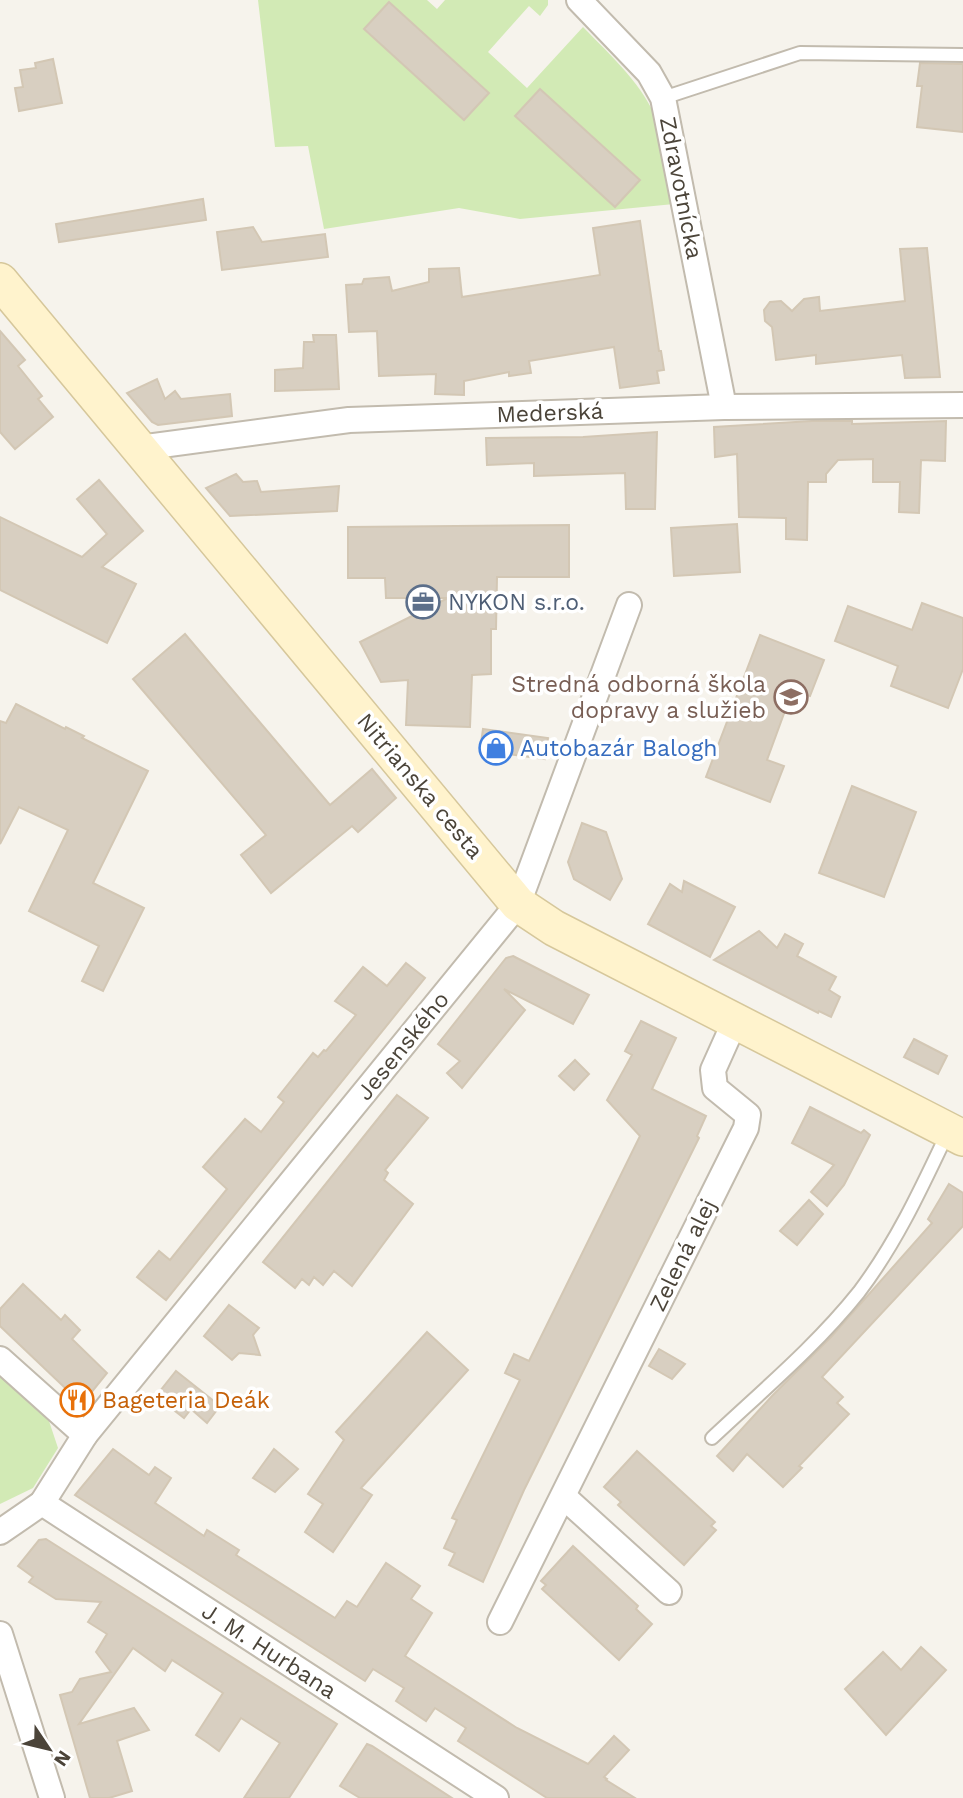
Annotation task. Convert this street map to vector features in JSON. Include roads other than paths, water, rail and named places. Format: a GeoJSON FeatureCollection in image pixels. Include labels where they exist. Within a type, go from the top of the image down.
{"type":"FeatureCollection","features":[{"type":"Feature","properties":{"kind":"main road","name":"Nitrianska cesta"},"geometry":{"type":"LineString","coordinates":[[0,281],[519,904],[554,928],[956,1134]]}},
{"type":"Feature","properties":{"kind":"street","name":"Zdravotnícka"},"geometry":{"type":"LineString","coordinates":[[579,0],[649,73],[663,98],[724,407]]}},
{"type":"Feature","properties":{"kind":"street","name":"Mederská"},"geometry":{"type":"LineString","coordinates":[[139,448],[349,420],[724,407],[963,405]]}},
{"type":"Feature","properties":{"kind":"street","name":"Jesenského"},"geometry":{"type":"LineString","coordinates":[[42,1503],[85,1435],[519,904],[629,604]]}},
{"type":"Feature","properties":{"kind":"street","name":"Zelená alej"},"geometry":{"type":"LineString","coordinates":[[500,1622],[746,1128],[748,1115],[715,1088],[713,1070],[735,1021]]}},
{"type":"Feature","properties":{"kind":"street"},"geometry":{"type":"LineString","coordinates":[[0,1359],[85,1435]]}},
{"type":"Feature","properties":{"kind":"street"},"geometry":{"type":"LineString","coordinates":[[564,1497],[669,1592]]}},
{"type":"Feature","properties":{"kind":"street"},"geometry":{"type":"LineString","coordinates":[[0,1532],[42,1503]]}},
{"type":"Feature","properties":{"kind":"street","name":"J. M. Hurbana"},"geometry":{"type":"LineString","coordinates":[[42,1503],[496,1798]]}},
{"type":"Feature","properties":{"kind":"street"},"geometry":{"type":"LineString","coordinates":[[0,1634],[52,1798]]}},
{"type":"Feature","properties":{"kind":"lane"},"geometry":{"type":"LineString","coordinates":[[663,98],[800,53],[963,55]]}},
{"type":"Feature","properties":{"kind":"lane"},"geometry":{"type":"LineString","coordinates":[[712,1438],[807,1350],[859,1292],[903,1227],[956,1134]]}},
{"type":"Feature","properties":{"kind":"place","name":"NYKON s.r.o."},"geometry":{"type":"Point","coordinates":[423,602]}},
{"type":"Feature","properties":{"kind":"place","name":"Stredná odborná škola dopravy a služieb"},"geometry":{"type":"Point","coordinates":[791,697]}},
{"type":"Feature","properties":{"kind":"place","name":"Autobazár Balogh"},"geometry":{"type":"Point","coordinates":[496,748]}},
{"type":"Feature","properties":{"kind":"place","name":"Bageteria Deák"},"geometry":{"type":"Point","coordinates":[77,1400]}}]}
